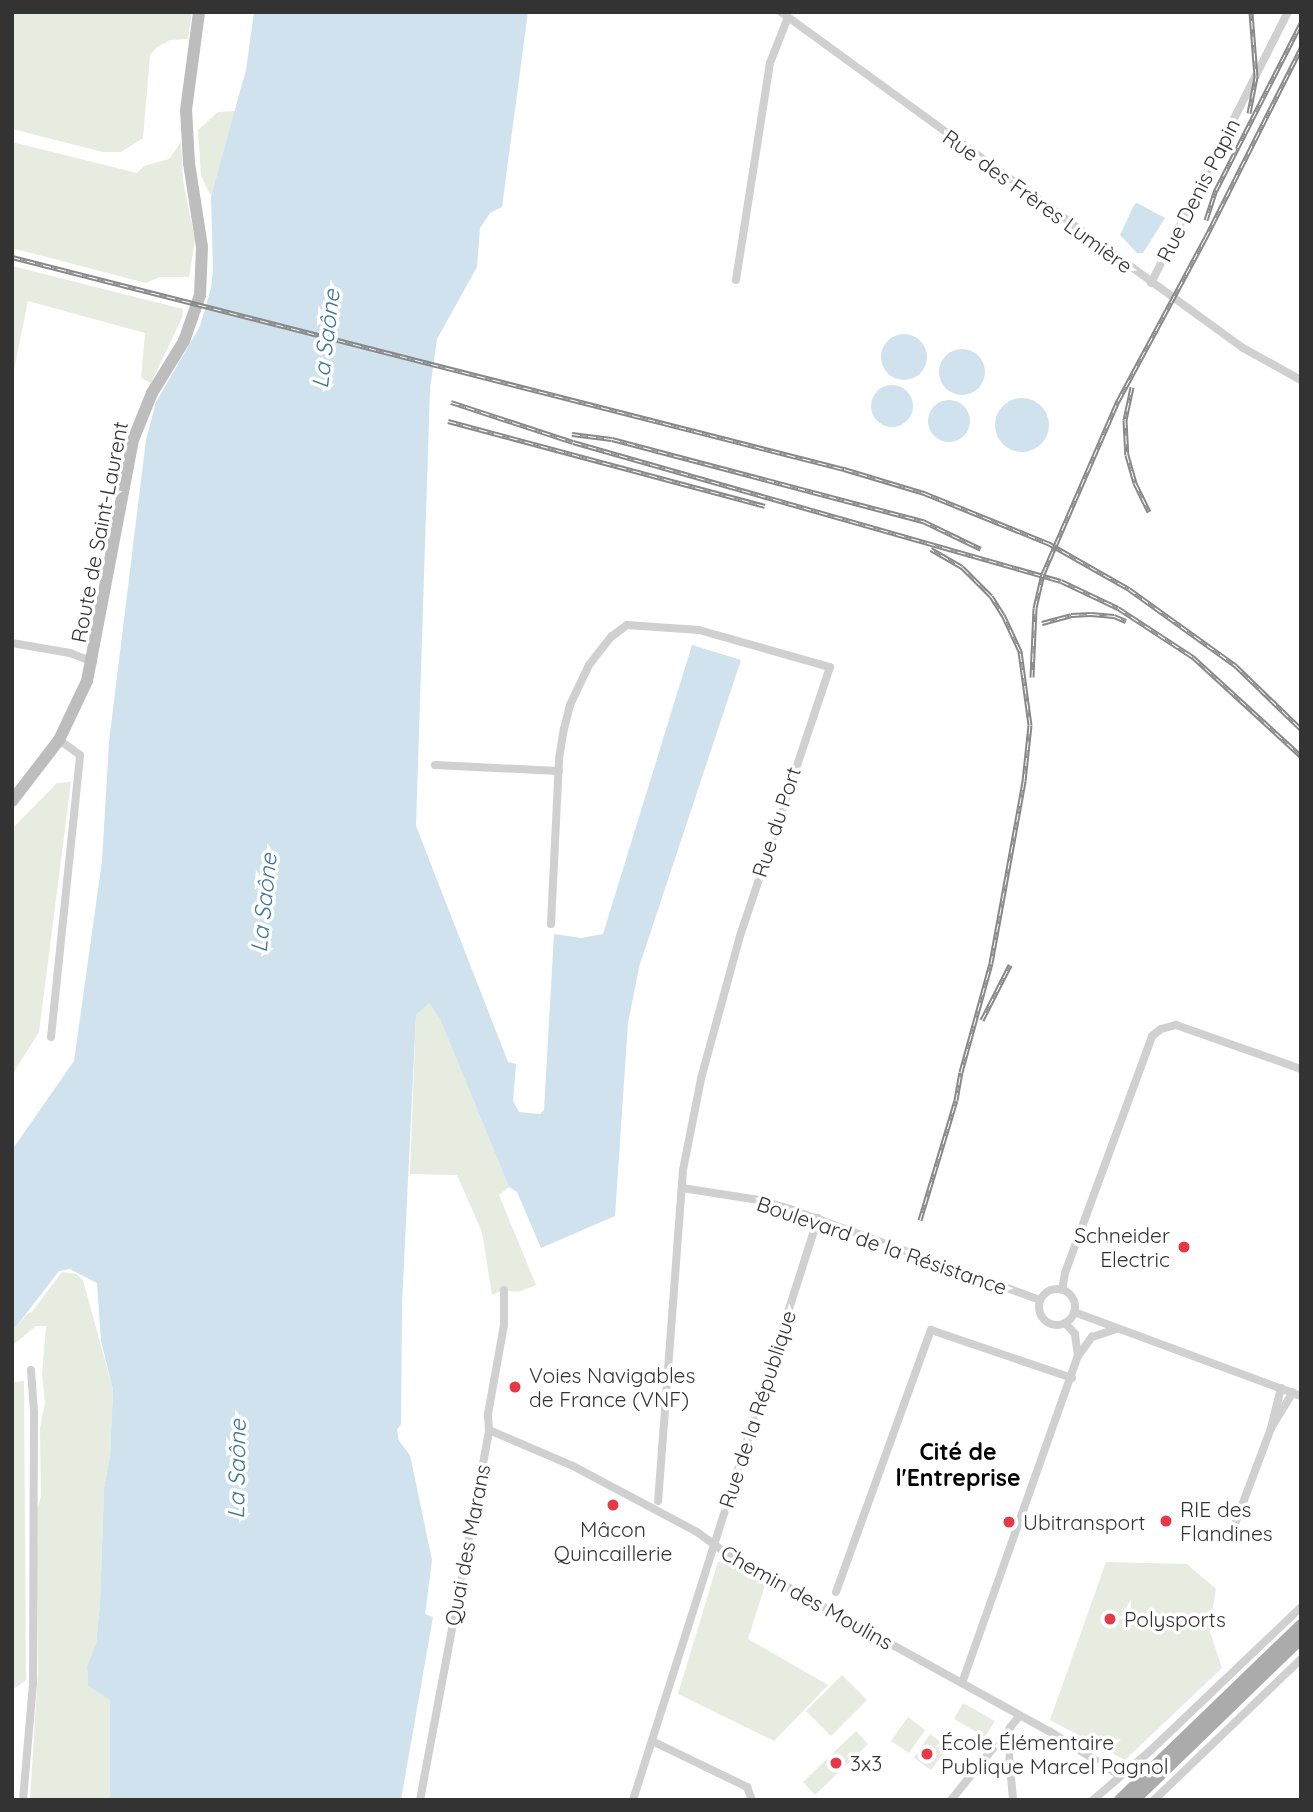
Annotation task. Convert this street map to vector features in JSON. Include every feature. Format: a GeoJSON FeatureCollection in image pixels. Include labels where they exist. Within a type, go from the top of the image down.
{"type":"FeatureCollection","features":[{"type":"Feature","properties":{"kind":"main road","name":"Route de Saint-Laurent"},"geometry":{"type":"LineString","coordinates":[[12,801],[59,740],[76,709],[93,662],[133,440],[152,393],[184,341],[200,295],[202,247],[189,163],[186,110],[199,12]]}},
{"type":"Feature","properties":{"kind":"main road"},"geometry":{"type":"LineString","coordinates":[[1120,1800],[1220,1699],[1301,1625]]}},
{"type":"Feature","properties":{"kind":"main road"},"geometry":{"type":"LineString","coordinates":[[1134,1800],[1301,1638]]}},
{"type":"Feature","properties":{"kind":"street","name":"Rue Denis Papin"},"geometry":{"type":"LineString","coordinates":[[1151,283],[1288,12]]}},
{"type":"Feature","properties":{"kind":"street"},"geometry":{"type":"LineString","coordinates":[[736,280],[770,62],[785,15]]}},
{"type":"Feature","properties":{"kind":"street","name":"Rue des Frères Lumière"},"geometry":{"type":"LineString","coordinates":[[785,15],[1151,283],[1243,348],[1301,380]]}},
{"type":"Feature","properties":{"kind":"street","name":"Rue du Port"},"geometry":{"type":"LineString","coordinates":[[551,924],[559,771],[570,705],[599,649],[627,625],[727,636],[830,667],[790,780],[717,1015],[701,1079],[682,1188],[658,1501]]}},
{"type":"Feature","properties":{"kind":"street"},"geometry":{"type":"LineString","coordinates":[[12,643],[70,653],[93,662]]}},
{"type":"Feature","properties":{"kind":"street"},"geometry":{"type":"LineString","coordinates":[[51,1037],[80,755],[59,740]]}},
{"type":"Feature","properties":{"kind":"street"},"geometry":{"type":"LineString","coordinates":[[435,765],[559,771]]}},
{"type":"Feature","properties":{"kind":"street"},"geometry":{"type":"LineString","coordinates":[[1062,1290],[1065,1273],[1152,1036],[1161,1029],[1176,1025],[1301,1069]]}},
{"type":"Feature","properties":{"kind":"street","name":"Boulevard de la Résistance"},"geometry":{"type":"LineString","coordinates":[[682,1188],[759,1200],[818,1218],[1040,1300]]}},
{"type":"Feature","properties":{"kind":"street","name":"Rue de la République"},"geometry":{"type":"LineString","coordinates":[[633,1800],[818,1218]]}},
{"type":"Feature","properties":{"kind":"street","name":"Quai des Marans"},"geometry":{"type":"LineString","coordinates":[[420,1800],[489,1430],[488,1414],[505,1325],[504,1290]]}},
{"type":"Feature","properties":{"kind":"street"},"geometry":{"type":"LineString","coordinates":[[1051,1290],[1062,1290],[1074,1301],[1074,1312],[1065,1323],[1053,1325],[1043,1319],[1039,1308],[1040,1300],[1051,1290]]}},
{"type":"Feature","properties":{"kind":"street"},"geometry":{"type":"LineString","coordinates":[[1074,1312],[1297,1394],[1271,1428]]}},
{"type":"Feature","properties":{"kind":"street"},"geometry":{"type":"LineString","coordinates":[[1065,1323],[1074,1334],[1078,1356]]}},
{"type":"Feature","properties":{"kind":"street"},"geometry":{"type":"LineString","coordinates":[[962,1683],[1078,1356],[1092,1337],[1120,1329]]}},
{"type":"Feature","properties":{"kind":"street"},"geometry":{"type":"LineString","coordinates":[[836,1592],[928,1333],[936,1331],[1072,1378]]}},
{"type":"Feature","properties":{"kind":"street"},"geometry":{"type":"LineString","coordinates":[[23,1800],[33,1684],[34,1412],[31,1370]]}},
{"type":"Feature","properties":{"kind":"street"},"geometry":{"type":"LineString","coordinates":[[1235,1524],[1271,1428],[1281,1388]]}},
{"type":"Feature","properties":{"kind":"street","name":"Chemin des Moulins"},"geometry":{"type":"LineString","coordinates":[[489,1430],[573,1466],[697,1532],[713,1545],[1020,1715],[1119,1775]]}},
{"type":"Feature","properties":{"kind":"street"},"geometry":{"type":"LineString","coordinates":[[1093,1800],[1150,1751],[1301,1607]]}},
{"type":"Feature","properties":{"kind":"street"},"geometry":{"type":"LineString","coordinates":[[1154,1800],[1301,1659]]}},
{"type":"Feature","properties":{"kind":"street"},"geometry":{"type":"LineString","coordinates":[[951,1800],[1020,1715]]}},
{"type":"Feature","properties":{"kind":"street"},"geometry":{"type":"LineString","coordinates":[[652,1741],[747,1787],[752,1800]]}},
{"type":"Feature","properties":{"kind":"street"},"geometry":{"type":"LineString","coordinates":[[1009,1754],[1013,1800]]}},
{"type":"Feature","properties":{"kind":"shaded area"},"geometry":{"type":"Polygon","coordinates":[[[12,12],[192,12],[188,39],[170,40],[157,47],[150,55],[143,138],[121,152],[103,152],[12,129],[12,12]]]}},
{"type":"Feature","properties":{"kind":"shaded area"},"geometry":{"type":"Polygon","coordinates":[[[235,111],[211,196],[201,176],[198,130],[218,112],[235,111]]]}},
{"type":"Feature","properties":{"kind":"shaded area"},"geometry":{"type":"Polygon","coordinates":[[[12,142],[137,173],[144,166],[169,159],[181,142],[183,181],[195,240],[189,277],[160,277],[146,283],[12,248],[12,142]]]}},
{"type":"Feature","properties":{"kind":"shaded area"},"geometry":{"type":"Polygon","coordinates":[[[12,266],[183,309],[182,318],[151,383],[141,378],[145,333],[28,301],[12,379],[12,266]]]}},
{"type":"Feature","properties":{"kind":"shaded area"},"geometry":{"type":"Polygon","coordinates":[[[71,782],[39,1032],[12,1075],[12,829],[57,783],[71,782]]]}},
{"type":"Feature","properties":{"kind":"shaded area"},"geometry":{"type":"Polygon","coordinates":[[[429,1003],[440,1019],[509,1187],[499,1195],[536,1285],[518,1292],[504,1290],[492,1295],[482,1232],[457,1175],[410,1174],[416,1015],[429,1003]]]}},
{"type":"Feature","properties":{"kind":"shaded area"},"geometry":{"type":"Polygon","coordinates":[[[62,1272],[76,1274],[83,1280],[113,1390],[110,1456],[104,1488],[100,1604],[96,1644],[87,1666],[88,1686],[110,1699],[110,1800],[30,1800],[38,1671],[36,1514],[41,1496],[40,1428],[45,1403],[42,1374],[46,1326],[36,1326],[12,1346],[12,1332],[27,1314],[32,1312],[62,1272]]]}},
{"type":"Feature","properties":{"kind":"shaded area"},"geometry":{"type":"Polygon","coordinates":[[[24,1381],[26,1680],[12,1690],[12,1382],[24,1381]]]}},
{"type":"Feature","properties":{"kind":"shaded area"},"geometry":{"type":"Polygon","coordinates":[[[718,1562],[729,1563],[765,1585],[748,1639],[828,1685],[774,1741],[678,1694],[718,1562]]]}},
{"type":"Feature","properties":{"kind":"shaded area"},"geometry":{"type":"Polygon","coordinates":[[[1106,1562],[1187,1564],[1216,1589],[1209,1629],[1222,1668],[1125,1760],[1050,1720],[1106,1562]]]}},
{"type":"Feature","properties":{"kind":"shaded area"},"geometry":{"type":"Polygon","coordinates":[[[842,1675],[867,1700],[831,1736],[806,1711],[842,1675]]]}},
{"type":"Feature","properties":{"kind":"shaded area"},"geometry":{"type":"Polygon","coordinates":[[[963,1703],[995,1721],[985,1737],[954,1719],[963,1703]]]}},
{"type":"Feature","properties":{"kind":"shaded area"},"geometry":{"type":"Polygon","coordinates":[[[908,1717],[925,1730],[909,1753],[891,1741],[908,1717]]]}},
{"type":"Feature","properties":{"kind":"shaded area","name":"3x3"},"geometry":{"type":"Polygon","coordinates":[[[856,1731],[868,1744],[815,1795],[803,1782],[856,1731]]]}},
{"type":"Feature","properties":{"kind":"shaded area"},"geometry":{"type":"Polygon","coordinates":[[[930,1734],[948,1747],[931,1770],[914,1758],[930,1734]]]}},
{"type":"Feature","properties":{"kind":"water","name":"La Saône"},"geometry":{"type":"Polygon","coordinates":[[[254,12],[528,12],[502,207],[490,213],[480,228],[477,267],[437,339],[430,389],[416,826],[508,1062],[516,1064],[513,1101],[519,1112],[540,1114],[544,1110],[554,934],[581,938],[603,934],[692,645],[741,660],[639,967],[628,1023],[615,1216],[541,1248],[517,1192],[509,1187],[440,1019],[429,1003],[416,1015],[402,1304],[401,1424],[397,1430],[399,1441],[410,1455],[432,1560],[425,1614],[433,1617],[401,1800],[110,1800],[110,1700],[88,1686],[87,1666],[96,1644],[100,1604],[104,1488],[110,1456],[113,1390],[101,1341],[97,1283],[70,1269],[59,1271],[12,1332],[12,1150],[74,1061],[102,861],[109,742],[146,440],[156,402],[200,326],[211,288],[211,196],[246,70],[254,12]]]}},
{"type":"Feature","properties":{"kind":"water"},"geometry":{"type":"Polygon","coordinates":[[[1137,203],[1165,218],[1143,253],[1137,253],[1120,235],[1137,203]]]}},
{"type":"Feature","properties":{"kind":"water"},"geometry":{"type":"Polygon","coordinates":[[[904,334],[921,340],[927,357],[921,374],[904,380],[887,374],[881,357],[887,340],[904,334]]]}},
{"type":"Feature","properties":{"kind":"water"},"geometry":{"type":"Polygon","coordinates":[[[962,349],[979,355],[985,372],[979,389],[962,395],[945,389],[939,372],[945,355],[962,349]]]}},
{"type":"Feature","properties":{"kind":"water"},"geometry":{"type":"Polygon","coordinates":[[[892,385],[907,391],[913,406],[907,421],[892,427],[877,421],[871,406],[877,391],[892,385]]]}},
{"type":"Feature","properties":{"kind":"water"},"geometry":{"type":"Polygon","coordinates":[[[1022,398],[1041,406],[1049,425],[1041,444],[1022,452],[1003,444],[995,425],[1003,406],[1022,398]]]}},
{"type":"Feature","properties":{"kind":"water"},"geometry":{"type":"Polygon","coordinates":[[[949,400],[964,406],[970,421],[964,436],[949,442],[934,436],[928,421],[934,406],[949,400]]]}},
{"type":"Feature","properties":{"kind":"railway"},"geometry":{"type":"LineString","coordinates":[[1249,113],[1256,76],[1251,12]]}},
{"type":"Feature","properties":{"kind":"railway"},"geometry":{"type":"LineString","coordinates":[[1206,220],[1216,190],[1301,23]]}},
{"type":"Feature","properties":{"kind":"railway"},"geometry":{"type":"LineString","coordinates":[[1032,677],[1035,608],[1043,574],[1118,401],[1205,239],[1301,48]]}},
{"type":"Feature","properties":{"kind":"railway"},"geometry":{"type":"LineString","coordinates":[[12,257],[844,469],[924,493],[1048,543],[1129,589],[1236,666],[1301,729]]}},
{"type":"Feature","properties":{"kind":"railway"},"geometry":{"type":"LineString","coordinates":[[1132,387],[1125,420],[1127,455],[1135,483],[1149,512]]}},
{"type":"Feature","properties":{"kind":"railway"},"geometry":{"type":"LineString","coordinates":[[451,402],[573,442],[1061,581],[1118,608],[1193,657],[1301,756]]}},
{"type":"Feature","properties":{"kind":"railway"},"geometry":{"type":"LineString","coordinates":[[448,421],[765,506]]}},
{"type":"Feature","properties":{"kind":"railway"},"geometry":{"type":"LineString","coordinates":[[572,434],[612,439],[923,521],[981,549]]}},
{"type":"Feature","properties":{"kind":"railway"},"geometry":{"type":"LineString","coordinates":[[920,1220],[956,1100],[991,963],[1024,781],[1030,725],[1020,651],[1003,615],[991,596],[962,567],[931,549]]}},
{"type":"Feature","properties":{"kind":"railway"},"geometry":{"type":"LineString","coordinates":[[1042,623],[1071,615],[1091,614],[1114,616],[1126,621]]}},
{"type":"Feature","properties":{"kind":"railway"},"geometry":{"type":"LineString","coordinates":[[982,1020],[1010,965]]}},
{"type":"Feature","properties":{"kind":"place","name":"Schneider Electric"},"geometry":{"type":"Point","coordinates":[1184,1247]}},
{"type":"Feature","properties":{"kind":"place","name":"Voies Navigables de France (VNF)"},"geometry":{"type":"Point","coordinates":[515,1387]}},
{"type":"Feature","properties":{"kind":"place","name":"Mâcon Quincaillerie"},"geometry":{"type":"Point","coordinates":[613,1505]}},
{"type":"Feature","properties":{"kind":"place","name":"RIE des Flandines"},"geometry":{"type":"Point","coordinates":[1166,1521]}},
{"type":"Feature","properties":{"kind":"place","name":"Ubitransport"},"geometry":{"type":"Point","coordinates":[1009,1522]}},
{"type":"Feature","properties":{"kind":"place","name":"Polysports"},"geometry":{"type":"Point","coordinates":[1110,1619]}},
{"type":"Feature","properties":{"kind":"place","name":"École Élémentaire Publique Marcel Pagnol"},"geometry":{"type":"Point","coordinates":[927,1754]}},
{"type":"Feature","properties":{"kind":"place","name":"3x3"},"geometry":{"type":"Point","coordinates":[836,1763]}},
{"type":"Feature","properties":{"kind":"district","name":"Cité de l'Entreprise"},"geometry":{"type":"Point","coordinates":[958,1465]}}]}
